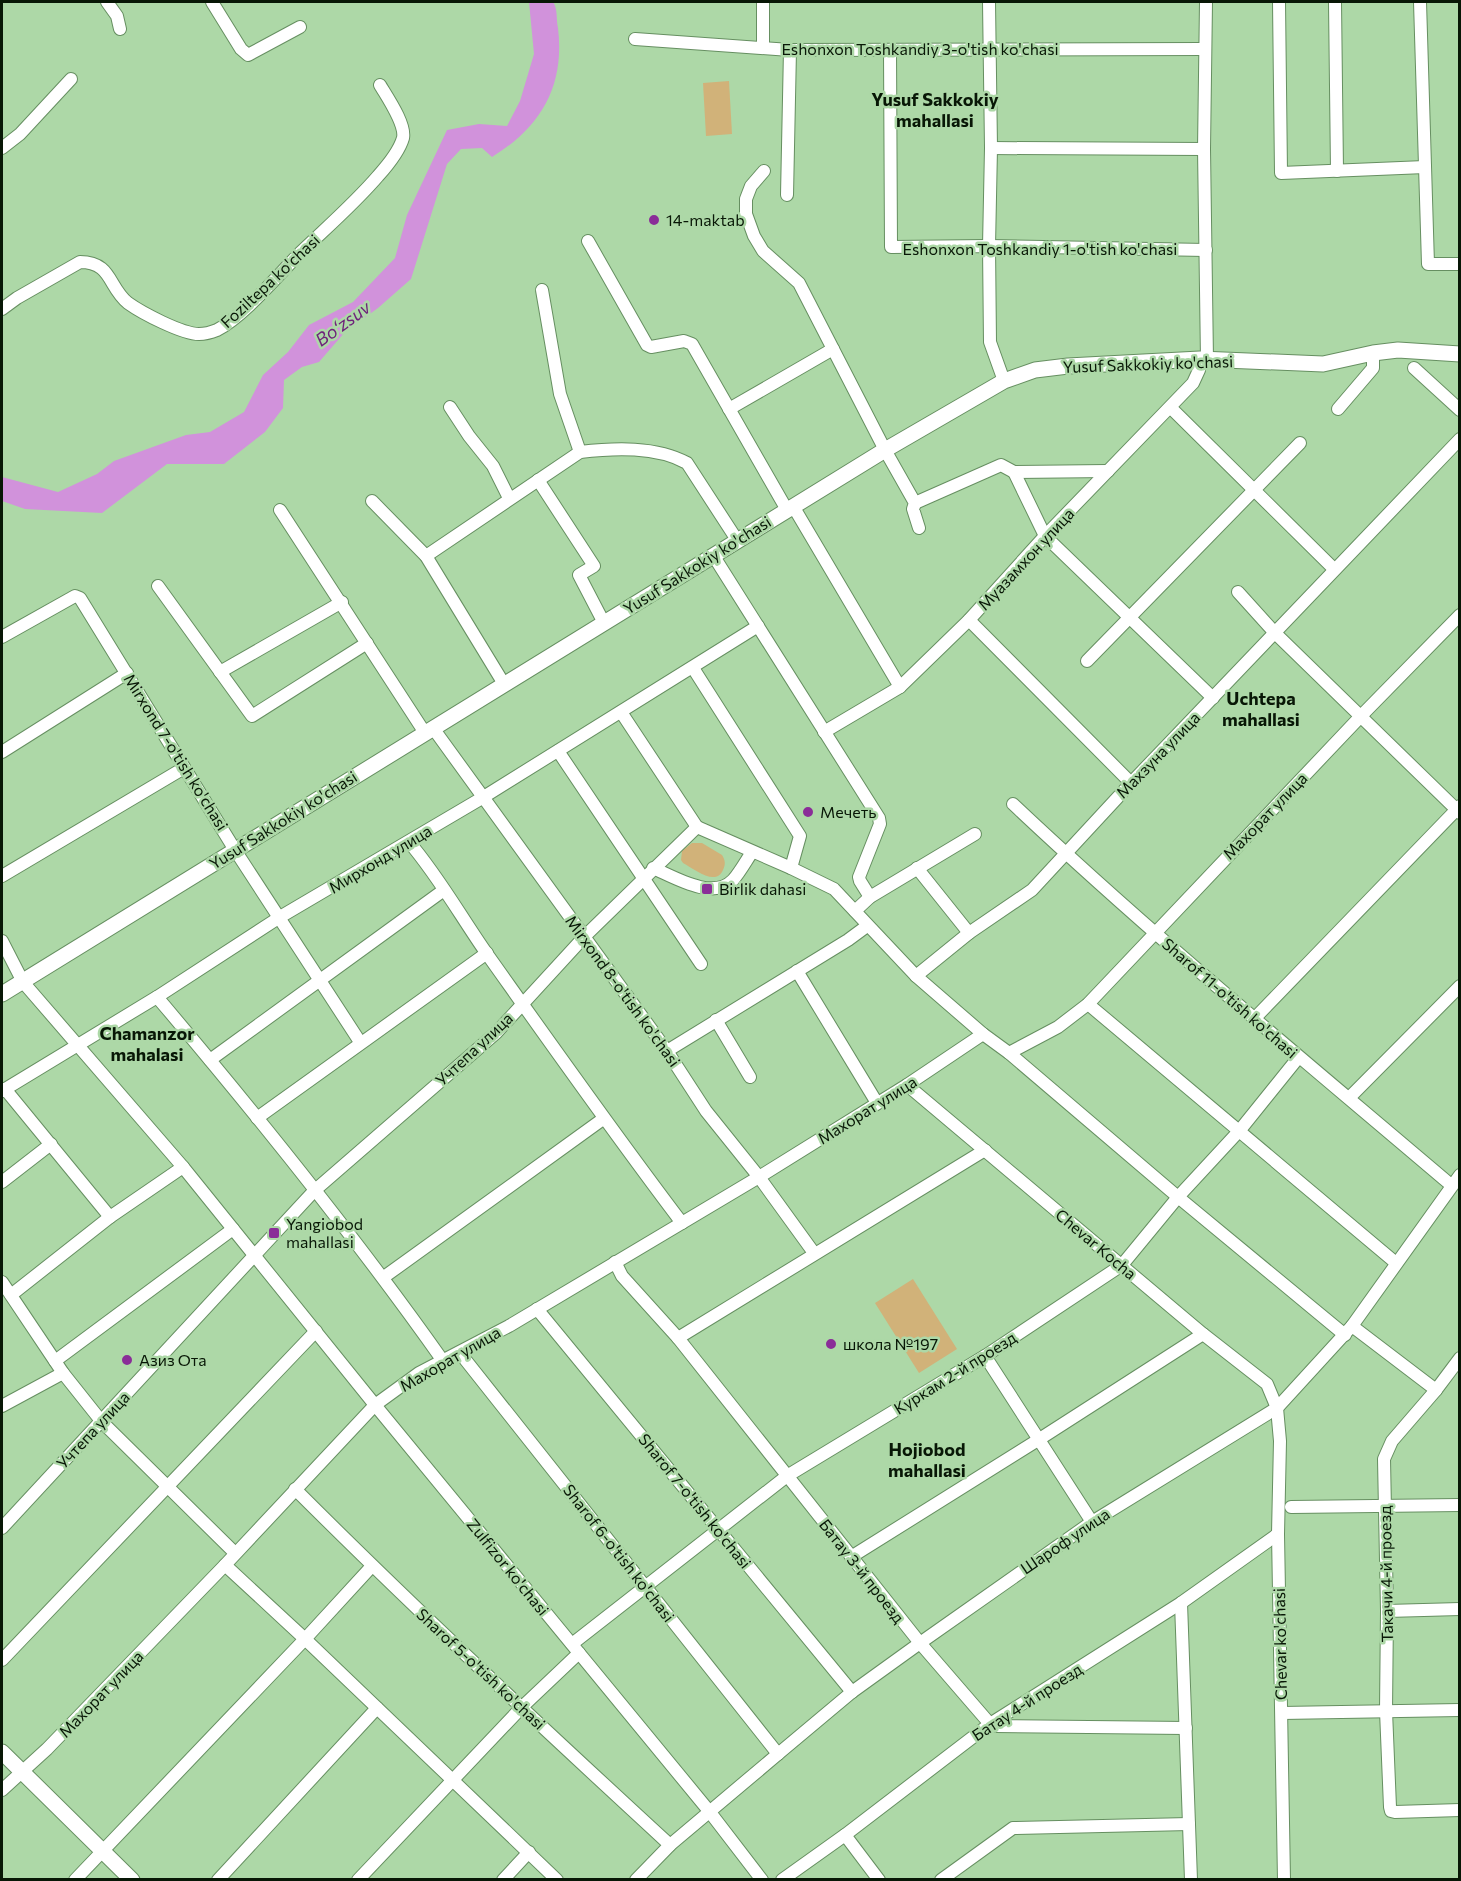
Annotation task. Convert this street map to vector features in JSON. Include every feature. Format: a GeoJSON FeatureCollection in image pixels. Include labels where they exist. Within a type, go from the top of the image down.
{"type":"FeatureCollection","features":[{"type":"Feature","properties":{"kind":"main road","name":"Yusuf Sakkokiy ko'chasi"},"geometry":{"type":"LineString","coordinates":[[2,994],[737,540],[1004,381],[1051,368],[1204,360],[1314,364],[1340,361],[1373,353],[1407,350],[1460,354]]}},
{"type":"Feature","properties":{"kind":"main road"},"geometry":{"type":"LineString","coordinates":[[2,1752],[132,1880]]}},
{"type":"Feature","properties":{"kind":"street"},"geometry":{"type":"LineString","coordinates":[[107,2],[117,16],[120,29]]}},
{"type":"Feature","properties":{"kind":"street"},"geometry":{"type":"LineString","coordinates":[[212,2],[241,49],[248,55],[300,27]]}},
{"type":"Feature","properties":{"kind":"street"},"geometry":{"type":"LineString","coordinates":[[763,2],[763,47]]}},
{"type":"Feature","properties":{"kind":"street"},"geometry":{"type":"LineString","coordinates":[[989,2],[992,148],[989,246],[990,342],[1004,381]]}},
{"type":"Feature","properties":{"kind":"street"},"geometry":{"type":"LineString","coordinates":[[1204,360],[1206,2]]}},
{"type":"Feature","properties":{"kind":"street"},"geometry":{"type":"LineString","coordinates":[[1279,2],[1281,173],[1425,167]]}},
{"type":"Feature","properties":{"kind":"street"},"geometry":{"type":"LineString","coordinates":[[1335,2],[1337,171]]}},
{"type":"Feature","properties":{"kind":"street"},"geometry":{"type":"LineString","coordinates":[[1420,2],[1428,264],[1460,264]]}},
{"type":"Feature","properties":{"kind":"street","name":"Eshonxon Toshkandiy 3-o'tish ko'chasi"},"geometry":{"type":"LineString","coordinates":[[635,39],[790,50],[1205,49]]}},
{"type":"Feature","properties":{"kind":"street"},"geometry":{"type":"LineString","coordinates":[[787,195],[790,50]]}},
{"type":"Feature","properties":{"kind":"street","name":"Eshonxon Toshkandiy 1-o'tish ko'chasi"},"geometry":{"type":"LineString","coordinates":[[890,51],[891,248],[989,246],[1206,250]]}},
{"type":"Feature","properties":{"kind":"street"},"geometry":{"type":"LineString","coordinates":[[2,148],[20,134],[71,79]]}},
{"type":"Feature","properties":{"kind":"street","name":"Foziltepa ko'chasi"},"geometry":{"type":"LineString","coordinates":[[2,309],[80,262],[92,262],[100,266],[127,303],[180,330],[198,334],[215,331],[231,321],[345,210],[378,176],[399,149],[403,132],[380,85]]}},
{"type":"Feature","properties":{"kind":"street"},"geometry":{"type":"LineString","coordinates":[[992,148],[1204,149]]}},
{"type":"Feature","properties":{"kind":"street"},"geometry":{"type":"LineString","coordinates":[[764,171],[751,186],[746,199],[746,214],[754,236],[763,251],[799,283],[885,450],[915,502],[913,509],[919,528]]}},
{"type":"Feature","properties":{"kind":"street"},"geometry":{"type":"LineString","coordinates":[[588,241],[646,345],[651,347],[684,341],[692,344],[729,409],[900,687]]}},
{"type":"Feature","properties":{"kind":"street"},"geometry":{"type":"LineString","coordinates":[[542,290],[560,394],[580,452]]}},
{"type":"Feature","properties":{"kind":"street"},"geometry":{"type":"LineString","coordinates":[[729,409],[833,349]]}},
{"type":"Feature","properties":{"kind":"street"},"geometry":{"type":"LineString","coordinates":[[1338,409],[1373,368],[1373,353]]}},
{"type":"Feature","properties":{"kind":"street","name":"Муазамхон улица"},"geometry":{"type":"LineString","coordinates":[[824,732],[900,687],[969,620],[1045,536],[1171,408],[1193,383],[1204,360]]}},
{"type":"Feature","properties":{"kind":"street"},"geometry":{"type":"LineString","coordinates":[[1414,368],[1460,410]]}},
{"type":"Feature","properties":{"kind":"street"},"geometry":{"type":"LineString","coordinates":[[450,407],[493,466],[509,498]]}},
{"type":"Feature","properties":{"kind":"street"},"geometry":{"type":"LineString","coordinates":[[1171,408],[1334,569]]}},
{"type":"Feature","properties":{"kind":"street","name":"Махзуна улица"},"geometry":{"type":"LineString","coordinates":[[916,976],[969,933],[1032,890],[1334,569],[1460,439]]}},
{"type":"Feature","properties":{"kind":"street"},"geometry":{"type":"LineString","coordinates":[[1087,661],[1300,443]]}},
{"type":"Feature","properties":{"kind":"street"},"geometry":{"type":"LineString","coordinates":[[426,556],[580,452],[629,450],[677,457],[687,463],[737,540]]}},
{"type":"Feature","properties":{"kind":"street"},"geometry":{"type":"LineString","coordinates":[[915,502],[1001,465],[1014,472],[1108,471]]}},
{"type":"Feature","properties":{"kind":"street"},"geometry":{"type":"LineString","coordinates":[[1014,472],[1045,536],[1213,698]]}},
{"type":"Feature","properties":{"kind":"street"},"geometry":{"type":"LineString","coordinates":[[538,480],[594,566],[579,575],[604,623]]}},
{"type":"Feature","properties":{"kind":"street"},"geometry":{"type":"LineString","coordinates":[[372,501],[426,556],[504,684]]}},
{"type":"Feature","properties":{"kind":"street","name":"Mirxond 8-o'tish ko'chasi"},"geometry":{"type":"LineString","coordinates":[[280,510],[367,643],[429,731],[585,936],[667,1051],[706,1111],[759,1177],[814,1253]]}},
{"type":"Feature","properties":{"kind":"street"},"geometry":{"type":"LineString","coordinates":[[713,555],[879,818],[880,824],[859,877],[870,897]]}},
{"type":"Feature","properties":{"kind":"street"},"geometry":{"type":"LineString","coordinates":[[158,586],[252,716],[367,643]]}},
{"type":"Feature","properties":{"kind":"street"},"geometry":{"type":"LineString","coordinates":[[1238,592],[1275,633],[1360,717],[1458,809],[1254,1019]]}},
{"type":"Feature","properties":{"kind":"street","name":"Mirxond 7-o'tish ko'chasi"},"geometry":{"type":"LineString","coordinates":[[2,637],[78,596],[184,768],[360,1042]]}},
{"type":"Feature","properties":{"kind":"street"},"geometry":{"type":"LineString","coordinates":[[220,672],[342,602]]}},
{"type":"Feature","properties":{"kind":"street","name":"Махорат улица"},"geometry":{"type":"LineString","coordinates":[[1009,1053],[1058,1027],[1088,1004],[1154,932],[1460,615]]}},
{"type":"Feature","properties":{"kind":"street"},"geometry":{"type":"LineString","coordinates":[[969,620],[1131,783]]}},
{"type":"Feature","properties":{"kind":"street","name":"Мирхонд улица"},"geometry":{"type":"LineString","coordinates":[[3,1090],[157,998],[280,917],[482,798],[758,626]]}},
{"type":"Feature","properties":{"kind":"street"},"geometry":{"type":"LineString","coordinates":[[693,668],[800,836],[791,868]]}},
{"type":"Feature","properties":{"kind":"street"},"geometry":{"type":"LineString","coordinates":[[2,752],[127,673]]}},
{"type":"Feature","properties":{"kind":"street"},"geometry":{"type":"LineString","coordinates":[[621,712],[697,827],[834,889],[916,976],[1178,1197],[1349,1330],[1436,1390]]}},
{"type":"Feature","properties":{"kind":"street"},"geometry":{"type":"LineString","coordinates":[[558,751],[701,964]]}},
{"type":"Feature","properties":{"kind":"street"},"geometry":{"type":"LineString","coordinates":[[2,876],[184,768]]}},
{"type":"Feature","properties":{"kind":"street","name":"Sharof 11-o'tish ko'chasi"},"geometry":{"type":"LineString","coordinates":[[1013,804],[1066,854],[1298,1058],[1451,1185]]}},
{"type":"Feature","properties":{"kind":"street","name":"Учтепа улица"},"geometry":{"type":"LineString","coordinates":[[2,1528],[314,1191],[496,1033],[585,936],[697,827]]}},
{"type":"Feature","properties":{"kind":"street"},"geometry":{"type":"LineString","coordinates":[[855,911],[870,897],[975,834]]}},
{"type":"Feature","properties":{"kind":"street"},"geometry":{"type":"LineString","coordinates":[[409,842],[426,862],[603,1119],[682,1223]]}},
{"type":"Feature","properties":{"kind":"street"},"geometry":{"type":"LineString","coordinates":[[653,868],[697,886],[707,889],[717,888],[733,880],[752,852]]}},
{"type":"Feature","properties":{"kind":"street"},"geometry":{"type":"LineString","coordinates":[[916,868],[969,933]]}},
{"type":"Feature","properties":{"kind":"street"},"geometry":{"type":"LineString","coordinates":[[210,1060],[322,981],[444,890]]}},
{"type":"Feature","properties":{"kind":"street"},"geometry":{"type":"LineString","coordinates":[[667,1051],[848,940],[867,926]]}},
{"type":"Feature","properties":{"kind":"street","name":"Zulfizor ko'chasi"},"geometry":{"type":"LineString","coordinates":[[2,941],[23,981],[183,1167],[375,1405],[709,1811],[762,1880]]}},
{"type":"Feature","properties":{"kind":"street"},"geometry":{"type":"LineString","coordinates":[[257,1118],[487,953]]}},
{"type":"Feature","properties":{"kind":"street"},"geometry":{"type":"LineString","coordinates":[[797,971],[877,1103]]}},
{"type":"Feature","properties":{"kind":"street"},"geometry":{"type":"LineString","coordinates":[[1348,1098],[1460,986]]}},
{"type":"Feature","properties":{"kind":"street"},"geometry":{"type":"LineString","coordinates":[[157,998],[210,1060],[384,1277],[443,1361]]}},
{"type":"Feature","properties":{"kind":"street"},"geometry":{"type":"LineString","coordinates":[[1088,1004],[1396,1263]]}},
{"type":"Feature","properties":{"kind":"street"},"geometry":{"type":"LineString","coordinates":[[716,1020],[750,1077]]}},
{"type":"Feature","properties":{"kind":"street","name":"Махорат улица"},"geometry":{"type":"LineString","coordinates":[[2,1790],[47,1749],[225,1565],[375,1405],[419,1373],[460,1353],[537,1309],[759,1177],[907,1085],[983,1034]]}},
{"type":"Feature","properties":{"kind":"street","name":"Куркам 2-й проезд"},"geometry":{"type":"LineString","coordinates":[[358,1880],[575,1649],[646,1586],[787,1476],[986,1356],[1122,1265],[1178,1197],[1240,1130],[1298,1058]]}},
{"type":"Feature","properties":{"kind":"street","name":"Chevar Kocha"},"geometry":{"type":"LineString","coordinates":[[907,1085],[1203,1334],[1267,1384],[1277,1408]]}},
{"type":"Feature","properties":{"kind":"street"},"geometry":{"type":"LineString","coordinates":[[3,1090],[51,1144],[110,1217]]}},
{"type":"Feature","properties":{"kind":"street"},"geometry":{"type":"LineString","coordinates":[[384,1277],[603,1119]]}},
{"type":"Feature","properties":{"kind":"street"},"geometry":{"type":"LineString","coordinates":[[2,1182],[51,1144]]}},
{"type":"Feature","properties":{"kind":"street"},"geometry":{"type":"LineString","coordinates":[[678,1338],[985,1150]]}},
{"type":"Feature","properties":{"kind":"street"},"geometry":{"type":"LineString","coordinates":[[11,1295],[110,1217],[183,1167]]}},
{"type":"Feature","properties":{"kind":"street","name":"Шароф улица"},"geometry":{"type":"LineString","coordinates":[[636,1880],[670,1845],[709,1811],[852,1692],[1092,1522],[1277,1408],[1349,1330],[1460,1175]]}},
{"type":"Feature","properties":{"kind":"street"},"geometry":{"type":"LineString","coordinates":[[55,1361],[233,1229]]}},
{"type":"Feature","properties":{"kind":"street","name":"Батау 3-й проезд"},"geometry":{"type":"LineString","coordinates":[[615,1262],[622,1276],[678,1338],[920,1643],[990,1724]]}},
{"type":"Feature","properties":{"kind":"street"},"geometry":{"type":"LineString","coordinates":[[2,1282],[63,1373],[102,1422],[235,1553]]}},
{"type":"Feature","properties":{"kind":"street","name":"Sharof 7-o'tish ko'chasi"},"geometry":{"type":"LineString","coordinates":[[537,1309],[852,1692]]}},
{"type":"Feature","properties":{"kind":"street"},"geometry":{"type":"LineString","coordinates":[[2,1660],[316,1332]]}},
{"type":"Feature","properties":{"kind":"street"},"geometry":{"type":"LineString","coordinates":[[851,1557],[1203,1334]]}},
{"type":"Feature","properties":{"kind":"street","name":"Sharof 6-o'tish ko'chasi"},"geometry":{"type":"LineString","coordinates":[[460,1353],[778,1754]]}},
{"type":"Feature","properties":{"kind":"street"},"geometry":{"type":"LineString","coordinates":[[986,1356],[1092,1522]]}},
{"type":"Feature","properties":{"kind":"street","name":"Такачи 4-й проезд"},"geometry":{"type":"LineString","coordinates":[[1460,1358],[1392,1441],[1386,1450],[1384,1459],[1386,1711],[1391,1811],[1460,1810]]}},
{"type":"Feature","properties":{"kind":"street"},"geometry":{"type":"LineString","coordinates":[[2,1406],[63,1373]]}},
{"type":"Feature","properties":{"kind":"street","name":"Chevar ko'chasi"},"geometry":{"type":"LineString","coordinates":[[1277,1408],[1280,1441],[1278,1534],[1284,1880]]}},
{"type":"Feature","properties":{"kind":"street","name":"Sharof 5-o'tish ko'chasi"},"geometry":{"type":"LineString","coordinates":[[295,1489],[521,1708],[670,1845]]}},
{"type":"Feature","properties":{"kind":"street"},"geometry":{"type":"LineString","coordinates":[[1291,1507],[1460,1505]]}},
{"type":"Feature","properties":{"kind":"street","name":"Батау 4-й проезд"},"geometry":{"type":"LineString","coordinates":[[782,1880],[845,1835],[990,1724],[1181,1602],[1278,1534]]}},
{"type":"Feature","properties":{"kind":"street"},"geometry":{"type":"LineString","coordinates":[[225,1565],[557,1880]]}},
{"type":"Feature","properties":{"kind":"street"},"geometry":{"type":"LineString","coordinates":[[75,1880],[372,1566]]}},
{"type":"Feature","properties":{"kind":"street"},"geometry":{"type":"LineString","coordinates":[[1181,1602],[1191,1880]]}},
{"type":"Feature","properties":{"kind":"street"},"geometry":{"type":"LineString","coordinates":[[1387,1611],[1460,1609]]}},
{"type":"Feature","properties":{"kind":"street"},"geometry":{"type":"LineString","coordinates":[[218,1880],[377,1708]]}},
{"type":"Feature","properties":{"kind":"street"},"geometry":{"type":"LineString","coordinates":[[1282,1713],[1460,1710]]}},
{"type":"Feature","properties":{"kind":"street"},"geometry":{"type":"LineString","coordinates":[[990,1724],[996,1726],[1186,1728]]}},
{"type":"Feature","properties":{"kind":"street"},"geometry":{"type":"LineString","coordinates":[[941,1880],[1013,1828],[1189,1824]]}},
{"type":"Feature","properties":{"kind":"street"},"geometry":{"type":"LineString","coordinates":[[845,1835],[879,1880]]}},
{"type":"Feature","properties":{"kind":"street"},"geometry":{"type":"LineString","coordinates":[[503,1880],[530,1852]]}},
{"type":"Feature","properties":{"kind":"shaded area"},"geometry":{"type":"Polygon","coordinates":[[[729,81],[732,134],[706,136],[703,83],[729,81]]]}},
{"type":"Feature","properties":{"kind":"shaded area"},"geometry":{"type":"Polygon","coordinates":[[[692,843],[702,843],[722,855],[725,864],[720,875],[710,877],[683,863],[682,851],[692,843]]]}},
{"type":"Feature","properties":{"kind":"shaded area"},"geometry":{"type":"Polygon","coordinates":[[[913,1279],[957,1349],[919,1373],[875,1303],[913,1279]]]}},
{"type":"Feature","properties":{"kind":"water","name":"Boʻzsuv"},"geometry":{"type":"Polygon","coordinates":[[[529,2],[553,2],[555,5],[559,49],[558,68],[546,103],[524,132],[492,157],[482,148],[461,149],[447,164],[411,279],[378,308],[345,332],[319,362],[302,367],[284,380],[283,408],[265,432],[224,464],[167,464],[102,513],[25,509],[2,501],[2,477],[58,492],[97,474],[114,461],[186,435],[210,432],[244,412],[263,375],[288,352],[309,325],[353,302],[395,258],[407,215],[447,130],[479,124],[507,126],[520,101],[534,54],[529,2]]]}},
{"type":"Feature","properties":{"kind":"place","name":"14-maktab"},"geometry":{"type":"Point","coordinates":[654,220]}},
{"type":"Feature","properties":{"kind":"place","name":"Мечеть"},"geometry":{"type":"Point","coordinates":[808,812]}},
{"type":"Feature","properties":{"kind":"place","name":"Birlik dahasi"},"geometry":{"type":"Point","coordinates":[707,889]}},
{"type":"Feature","properties":{"kind":"place","name":"Yangiobod mahallasi"},"geometry":{"type":"Point","coordinates":[274,1233]}},
{"type":"Feature","properties":{"kind":"place","name":"школа №197"},"geometry":{"type":"Point","coordinates":[831,1344]}},
{"type":"Feature","properties":{"kind":"place","name":"Азиз Ота"},"geometry":{"type":"Point","coordinates":[127,1360]}},
{"type":"Feature","properties":{"kind":"district","name":"Yusuf Sakkokiy mahallasi"},"geometry":{"type":"Point","coordinates":[935,110]}},
{"type":"Feature","properties":{"kind":"district","name":"Uchtepa mahallasi"},"geometry":{"type":"Point","coordinates":[1261,709]}},
{"type":"Feature","properties":{"kind":"district","name":"Chamanzor mahalasi"},"geometry":{"type":"Point","coordinates":[147,1044]}},
{"type":"Feature","properties":{"kind":"district","name":"Hojiobod mahallasi"},"geometry":{"type":"Point","coordinates":[927,1460]}}]}
